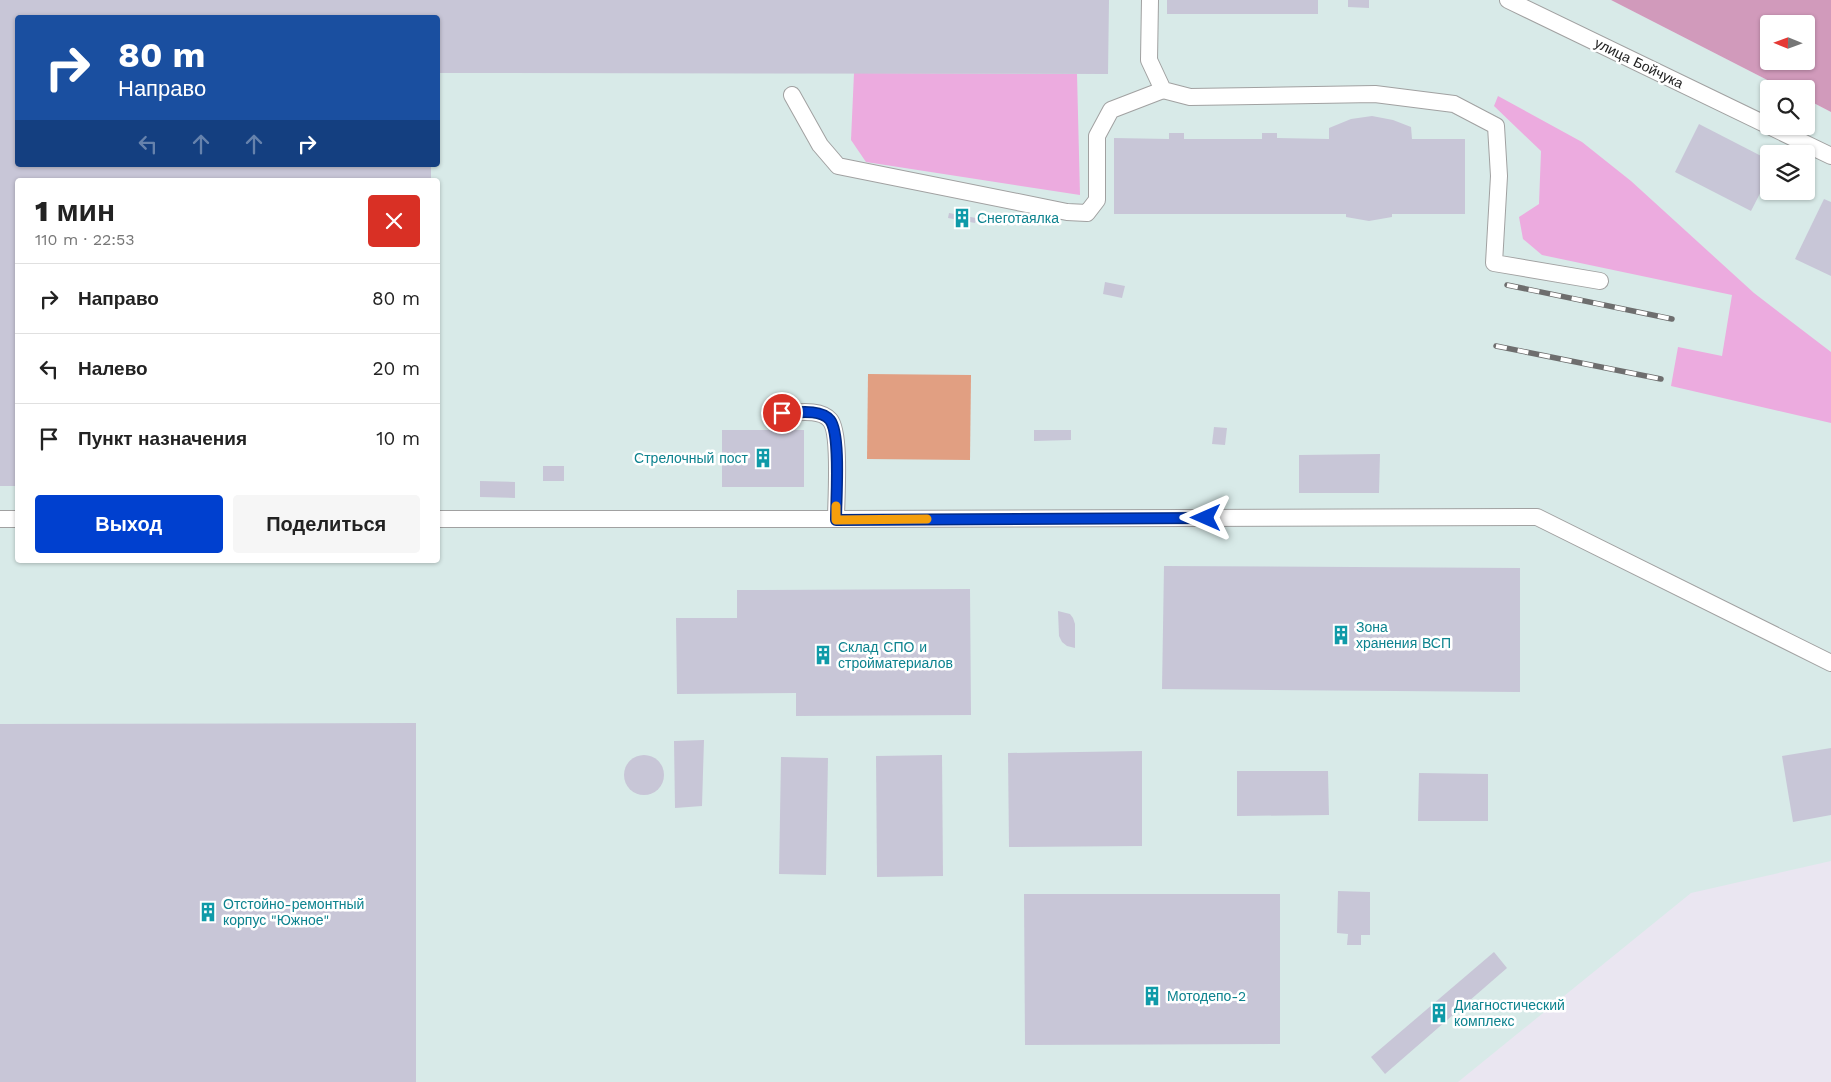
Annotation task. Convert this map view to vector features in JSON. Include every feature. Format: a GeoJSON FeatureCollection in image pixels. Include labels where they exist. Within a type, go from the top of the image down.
{"type":"FeatureCollection","features":[{"type":"Feature","properties":{"kind":"lane"},"geometry":{"type":"LineString","coordinates":[[1150,0],[1149,60],[1163,90]]}},
{"type":"Feature","properties":{"kind":"lane","name":"улица Бойчука"},"geometry":{"type":"LineString","coordinates":[[1508,0],[1831,156]]}},
{"type":"Feature","properties":{"kind":"lane"},"geometry":{"type":"LineString","coordinates":[[792,95],[820,145],[838,166],[1067,212],[1087,213],[1097,200],[1097,136],[1111,110],[1163,90],[1190,97],[1375,94],[1454,104],[1496,126],[1499,176],[1494,263],[1600,281]]}},
{"type":"Feature","properties":{"kind":"lane"},"geometry":{"type":"LineString","coordinates":[[782,413],[815,413],[830,419],[836,434],[836,520]]}},
{"type":"Feature","properties":{"kind":"lane"},"geometry":{"type":"LineString","coordinates":[[440,519],[836,520],[1538,517],[1831,663]]}},
{"type":"Feature","properties":{"kind":"lane"},"geometry":{"type":"LineString","coordinates":[[0,519],[15,519]]}},
{"type":"Feature","properties":{"kind":"shaded area"},"geometry":{"type":"Polygon","coordinates":[[[0,0],[1611,0],[1767,80],[1760,80],[1760,135],[1815,135],[1815,104],[1831,112],[1831,861],[1691,893],[1458,1082],[0,1082],[0,0]]]}},
{"type":"Feature","properties":{"kind":"shaded area"},"geometry":{"type":"Polygon","coordinates":[[[1611,0],[1831,0],[1831,112],[1815,104],[1815,80],[1767,80],[1611,0]]]}},
{"type":"Feature","properties":{"kind":"shaded area"},"geometry":{"type":"Polygon","coordinates":[[[854,73],[1077,74],[1080,195],[866,162],[851,140],[854,73]]]}},
{"type":"Feature","properties":{"kind":"shaded area"},"geometry":{"type":"Polygon","coordinates":[[[1498,96],[1582,142],[1631,181],[1754,293],[1831,352],[1831,423],[1671,386],[1678,347],[1722,356],[1732,295],[1542,255],[1523,239],[1519,217],[1539,204],[1541,151],[1494,106],[1498,96]]]}},
{"type":"Feature","properties":{"kind":"shaded area"},"geometry":{"type":"Polygon","coordinates":[[[868,374],[971,375],[970,460],[867,459],[868,374]]]}},
{"type":"Feature","properties":{"kind":"building"},"geometry":{"type":"Polygon","coordinates":[[[0,0],[1109,0],[1108,74],[440,73],[440,15],[15,15],[15,167],[431,167],[431,178],[15,178],[15,486],[0,486],[0,0]]]}},
{"type":"Feature","properties":{"kind":"building"},"geometry":{"type":"Polygon","coordinates":[[[1167,0],[1318,0],[1318,14],[1167,14],[1167,0]]]}},
{"type":"Feature","properties":{"kind":"building"},"geometry":{"type":"Polygon","coordinates":[[[1348,0],[1369,0],[1369,8],[1348,7],[1348,0]]]}},
{"type":"Feature","properties":{"kind":"building"},"geometry":{"type":"Polygon","coordinates":[[[1372,116],[1393,120],[1411,127],[1412,139],[1465,139],[1465,214],[1392,214],[1392,217],[1369,221],[1346,217],[1346,214],[1114,214],[1114,138],[1169,139],[1169,133],[1184,133],[1184,139],[1262,139],[1262,133],[1277,133],[1277,138],[1329,139],[1329,128],[1351,119],[1372,116]]]}},
{"type":"Feature","properties":{"kind":"building"},"geometry":{"type":"Polygon","coordinates":[[[1699,124],[1760,155],[1760,194],[1751,211],[1675,172],[1699,124]]]}},
{"type":"Feature","properties":{"kind":"building"},"geometry":{"type":"Polygon","coordinates":[[[1824,199],[1831,202],[1831,276],[1795,259],[1824,199]]]}},
{"type":"Feature","properties":{"kind":"building","name":"Снеготаялка"},"geometry":{"type":"Polygon","coordinates":[[[949,213],[976,218],[975,223],[948,218],[949,213]]]}},
{"type":"Feature","properties":{"kind":"building"},"geometry":{"type":"Polygon","coordinates":[[[1105,282],[1125,286],[1122,298],[1103,294],[1105,282]]]}},
{"type":"Feature","properties":{"kind":"building"},"geometry":{"type":"Polygon","coordinates":[[[1214,427],[1227,428],[1225,445],[1212,444],[1214,427]]]}},
{"type":"Feature","properties":{"kind":"building","name":"Стрелочный пост"},"geometry":{"type":"Polygon","coordinates":[[[722,430],[804,430],[804,487],[722,487],[722,430]]]}},
{"type":"Feature","properties":{"kind":"building"},"geometry":{"type":"Polygon","coordinates":[[[1034,430],[1071,430],[1071,440],[1034,441],[1034,430]]]}},
{"type":"Feature","properties":{"kind":"building"},"geometry":{"type":"Polygon","coordinates":[[[1380,454],[1379,493],[1299,493],[1299,455],[1380,454]]]}},
{"type":"Feature","properties":{"kind":"building"},"geometry":{"type":"Polygon","coordinates":[[[543,466],[564,466],[564,481],[543,481],[543,466]]]}},
{"type":"Feature","properties":{"kind":"building"},"geometry":{"type":"Polygon","coordinates":[[[480,481],[515,482],[515,498],[480,497],[480,481]]]}},
{"type":"Feature","properties":{"kind":"building","name":"Зона хранения ВСП"},"geometry":{"type":"Polygon","coordinates":[[[1164,566],[1520,568],[1520,692],[1162,689],[1164,566]]]}},
{"type":"Feature","properties":{"kind":"building","name":"Склад СПО и стройматериалов"},"geometry":{"type":"Polygon","coordinates":[[[970,589],[971,715],[796,716],[796,693],[677,694],[676,618],[737,618],[737,590],[970,589]]]}},
{"type":"Feature","properties":{"kind":"building"},"geometry":{"type":"Polygon","coordinates":[[[1058,611],[1070,614],[1073,618],[1075,624],[1075,648],[1067,646],[1059,636],[1058,611]]]}},
{"type":"Feature","properties":{"kind":"building","name":"Отстойно-ремонтный корпус \"Южное\""},"geometry":{"type":"Polygon","coordinates":[[[416,723],[416,1082],[0,1082],[0,724],[416,723]]]}},
{"type":"Feature","properties":{"kind":"building"},"geometry":{"type":"Polygon","coordinates":[[[704,740],[702,806],[675,808],[674,741],[704,740]]]}},
{"type":"Feature","properties":{"kind":"building"},"geometry":{"type":"Polygon","coordinates":[[[1831,748],[1831,815],[1793,822],[1782,756],[1831,748]]]}},
{"type":"Feature","properties":{"kind":"building"},"geometry":{"type":"Polygon","coordinates":[[[1142,751],[1142,846],[1009,847],[1008,753],[1142,751]]]}},
{"type":"Feature","properties":{"kind":"building"},"geometry":{"type":"Polygon","coordinates":[[[644,755],[658,761],[664,775],[658,789],[644,795],[630,789],[624,775],[630,761],[644,755]]]}},
{"type":"Feature","properties":{"kind":"building"},"geometry":{"type":"Polygon","coordinates":[[[942,755],[943,876],[877,877],[876,756],[942,755]]]}},
{"type":"Feature","properties":{"kind":"building"},"geometry":{"type":"Polygon","coordinates":[[[781,757],[828,758],[826,875],[779,874],[781,757]]]}},
{"type":"Feature","properties":{"kind":"building"},"geometry":{"type":"Polygon","coordinates":[[[1237,771],[1328,771],[1329,815],[1237,816],[1237,771]]]}},
{"type":"Feature","properties":{"kind":"building"},"geometry":{"type":"Polygon","coordinates":[[[1419,773],[1488,774],[1488,821],[1418,821],[1419,773]]]}},
{"type":"Feature","properties":{"kind":"building"},"geometry":{"type":"Polygon","coordinates":[[[1338,891],[1370,892],[1370,935],[1361,935],[1361,945],[1347,945],[1348,934],[1337,933],[1338,891]]]}},
{"type":"Feature","properties":{"kind":"building","name":"Мотодепо-2"},"geometry":{"type":"Polygon","coordinates":[[[1024,894],[1280,894],[1280,1044],[1025,1045],[1024,894]]]}},
{"type":"Feature","properties":{"kind":"building","name":"Диагностический комплекс"},"geometry":{"type":"Polygon","coordinates":[[[1494,952],[1507,968],[1385,1074],[1371,1057],[1494,952]]]}},
{"type":"Feature","properties":{"kind":"railway"},"geometry":{"type":"LineString","coordinates":[[1507,285],[1672,319]]}},
{"type":"Feature","properties":{"kind":"railway"},"geometry":{"type":"LineString","coordinates":[[1496,346],[1661,379]]}},
{"type":"Feature","properties":{"kind":"slow traffic"},"geometry":{"type":"LineString","coordinates":[[836,506],[836,520],[927,519]]}},
{"type":"Feature","properties":{"kind":"place","name":"Снеготаялка"},"geometry":{"type":"Point","coordinates":[962,218]}},
{"type":"Feature","properties":{"kind":"place","name":"Стрелочный пост"},"geometry":{"type":"Point","coordinates":[763,458]}},
{"type":"Feature","properties":{"kind":"place","name":"Зона хранения ВСП"},"geometry":{"type":"Point","coordinates":[1341,635]}},
{"type":"Feature","properties":{"kind":"place","name":"Склад СПО и стройматериалов"},"geometry":{"type":"Point","coordinates":[823,655]}},
{"type":"Feature","properties":{"kind":"place","name":"Отстойно-ремонтный корпус \"Южное\""},"geometry":{"type":"Point","coordinates":[208,912]}},
{"type":"Feature","properties":{"kind":"place","name":"Мотодепо-2"},"geometry":{"type":"Point","coordinates":[1152,996]}},
{"type":"Feature","properties":{"kind":"place","name":"Диагностический комплекс"},"geometry":{"type":"Point","coordinates":[1439,1013]}},
{"type":"Feature","properties":{"kind":"route"},"geometry":{"type":"LineString","coordinates":[[782,413],[815,413],[830,419],[836,434],[836,520],[1206,518]]}}]}
